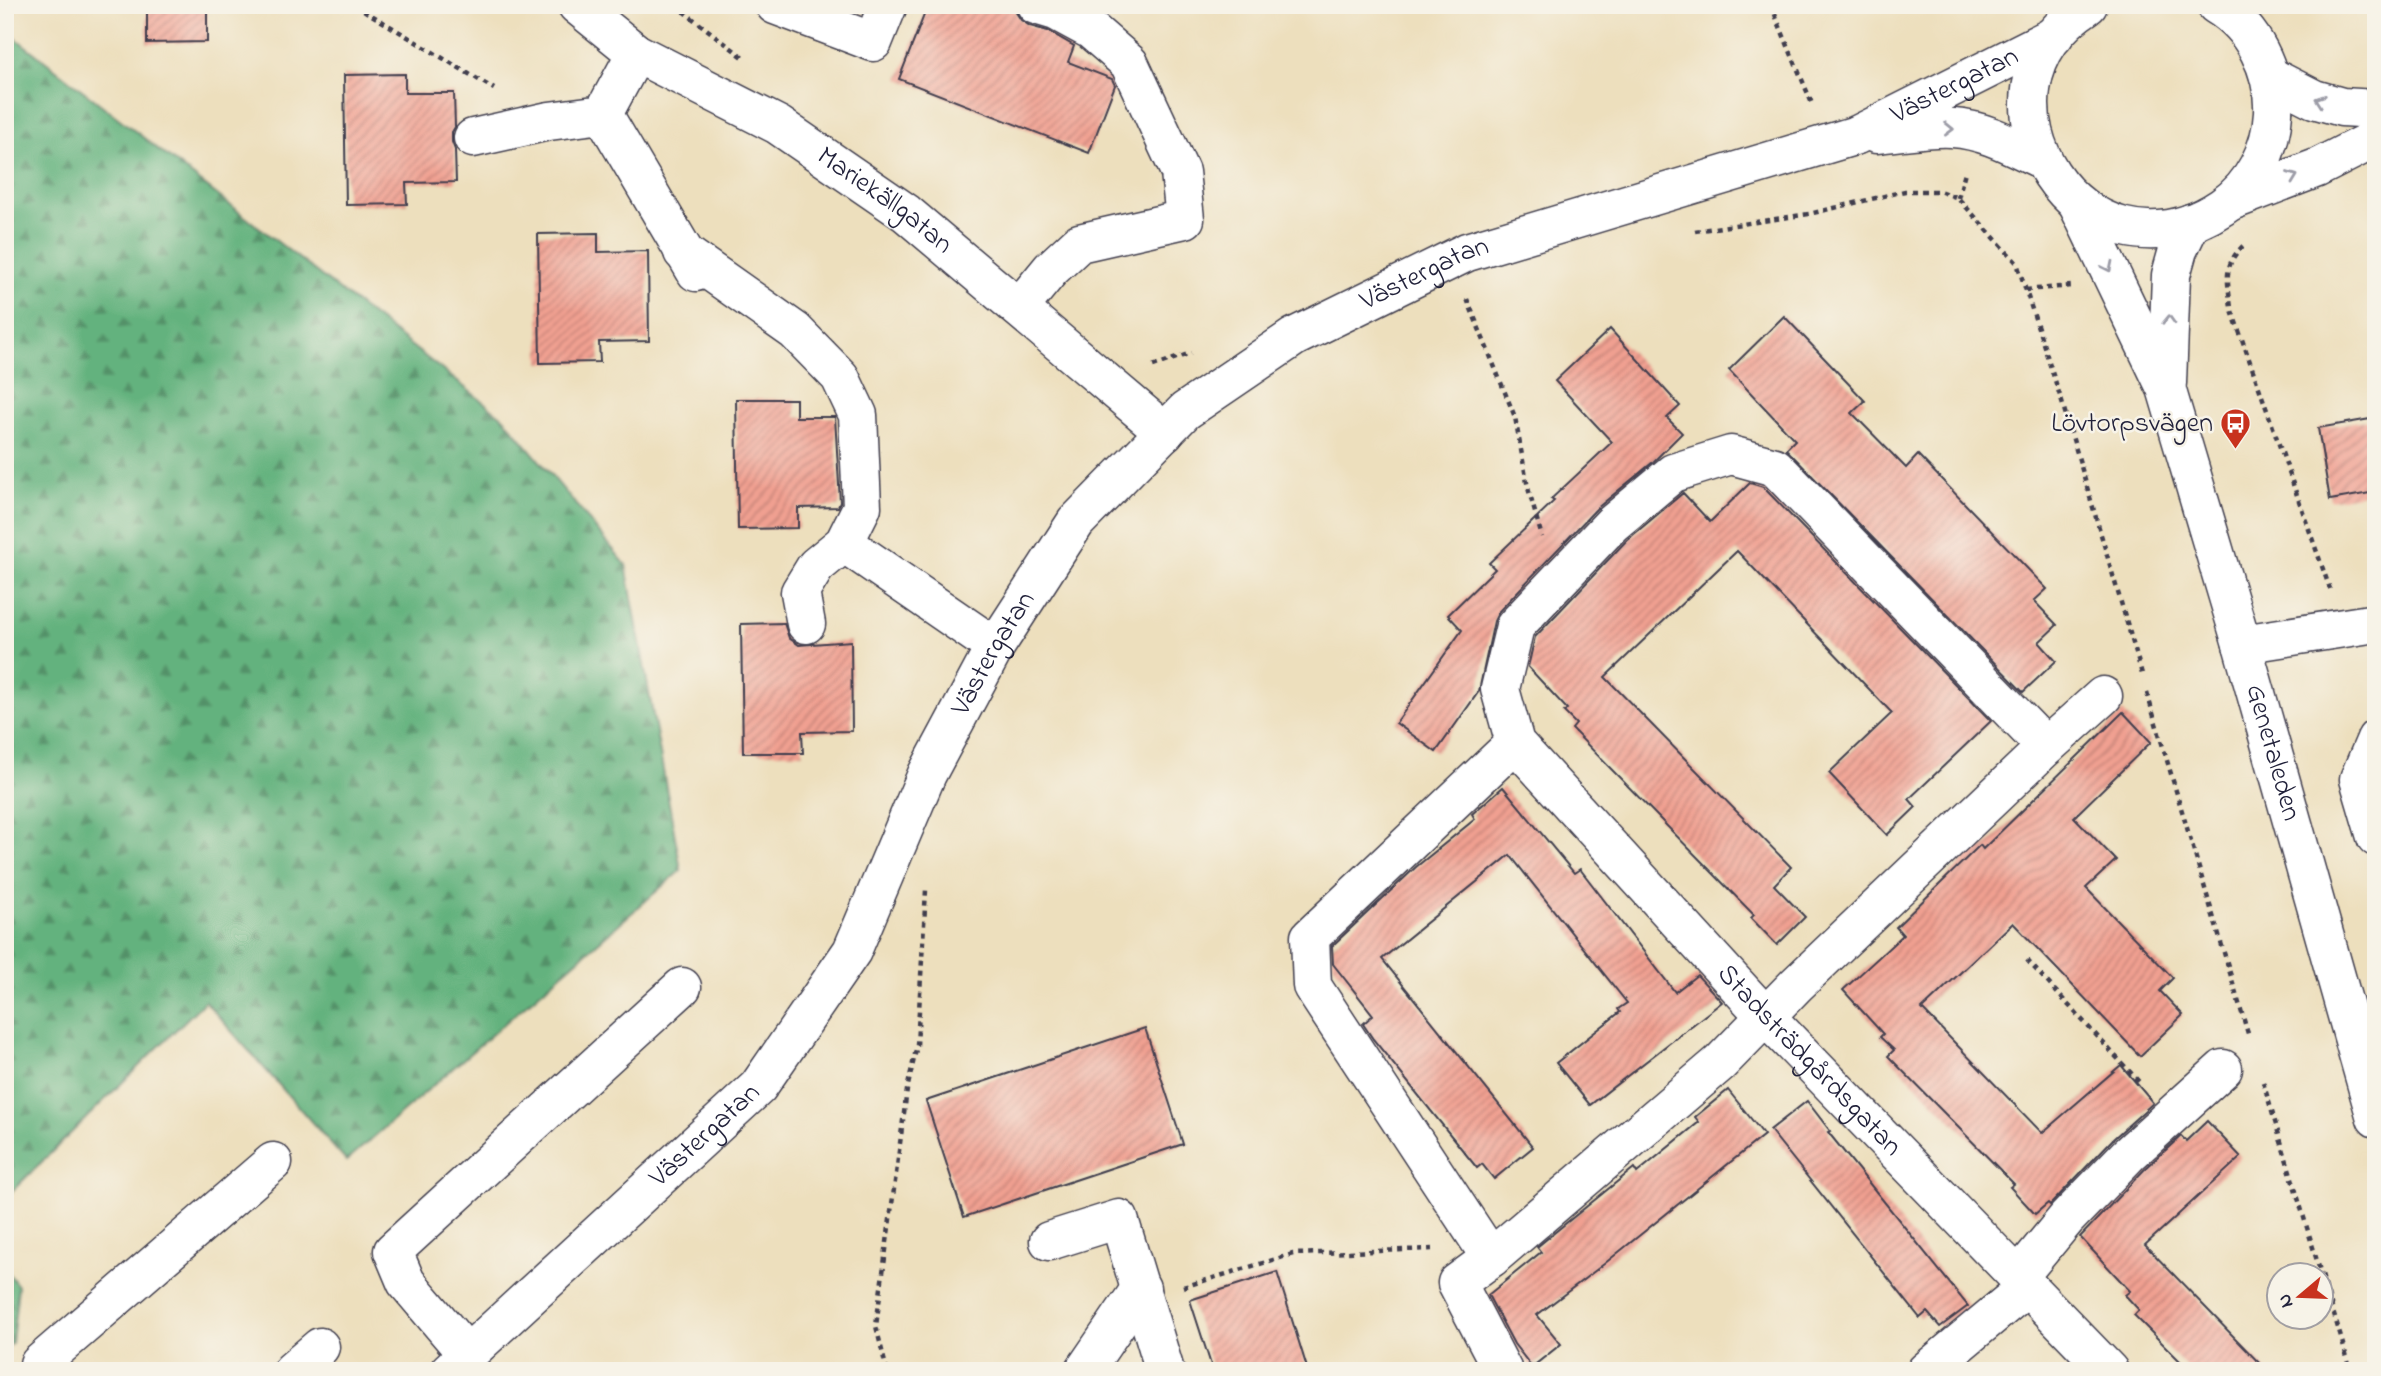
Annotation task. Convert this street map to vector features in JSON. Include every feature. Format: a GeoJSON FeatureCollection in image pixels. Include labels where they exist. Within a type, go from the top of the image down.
{"type":"FeatureCollection","features":[{"type":"Feature","properties":{"kind":"street"},"geometry":{"type":"LineString","coordinates":[[775,5],[873,42],[888,5]]}},
{"type":"Feature","properties":{"kind":"street"},"geometry":{"type":"LineString","coordinates":[[1019,308],[1051,269],[1079,243],[1185,219],[1180,172],[1129,63],[1091,30],[1036,5]]}},
{"type":"Feature","properties":{"kind":"street"},"geometry":{"type":"LineString","coordinates":[[2088,5],[2068,20],[2054,36],[2043,54],[2031,96],[2034,139],[2041,159],[2064,192],[2078,205],[2099,217],[2121,226],[2144,229],[2191,223],[2230,202],[2317,168],[2376,138]]}},
{"type":"Feature","properties":{"kind":"street","name":"Mariekällgatan"},"geometry":{"type":"LineString","coordinates":[[589,9],[636,53],[778,125],[906,213],[1165,432]]}},
{"type":"Feature","properties":{"kind":"street"},"geometry":{"type":"LineString","coordinates":[[2228,11],[2251,38],[2269,76],[2273,111],[2268,145],[2253,176],[2230,202]]}},
{"type":"Feature","properties":{"kind":"street","name":"Västergatan"},"geometry":{"type":"LineString","coordinates":[[458,1362],[758,1087],[852,951],[927,774],[995,647],[1076,522],[1185,411],[1293,337],[1467,252],[1857,135],[2054,36]]}},
{"type":"Feature","properties":{"kind":"street"},"geometry":{"type":"LineString","coordinates":[[603,114],[636,53]]}},
{"type":"Feature","properties":{"kind":"street"},"geometry":{"type":"LineString","coordinates":[[2269,76],[2314,99],[2342,107],[2376,109]]}},
{"type":"Feature","properties":{"kind":"street"},"geometry":{"type":"LineString","coordinates":[[473,138],[549,121],[603,114]]}},
{"type":"Feature","properties":{"kind":"street"},"geometry":{"type":"LineString","coordinates":[[603,114],[707,291]]}},
{"type":"Feature","properties":{"kind":"street","name":"Västergatan"},"geometry":{"type":"LineString","coordinates":[[1857,135],[1952,127],[1997,138],[2041,159]]}},
{"type":"Feature","properties":{"kind":"street","name":"Genetaleden"},"geometry":{"type":"LineString","coordinates":[[2078,205],[2166,388],[2242,644],[2376,1118]]}},
{"type":"Feature","properties":{"kind":"street","name":"Genetaleden"},"geometry":{"type":"LineString","coordinates":[[2166,388],[2171,275],[2178,250],[2191,223]]}},
{"type":"Feature","properties":{"kind":"street"},"geometry":{"type":"LineString","coordinates":[[683,252],[795,331],[840,377],[858,415],[862,507],[844,543],[816,566],[800,592],[806,624]]}},
{"type":"Feature","properties":{"kind":"street"},"geometry":{"type":"LineString","coordinates":[[1491,1258],[1312,986],[1310,937],[1516,743],[1500,689],[1515,626],[1612,524],[1673,473],[1731,455],[1775,467],[2046,747]]}},
{"type":"Feature","properties":{"kind":"street"},"geometry":{"type":"LineString","coordinates":[[844,543],[995,647]]}},
{"type":"Feature","properties":{"kind":"street"},"geometry":{"type":"LineString","coordinates":[[2242,644],[2360,624]]}},
{"type":"Feature","properties":{"kind":"street"},"geometry":{"type":"LineString","coordinates":[[1503,1371],[1457,1283],[1491,1258],[1720,1063],[1796,985],[2103,696]]}},
{"type":"Feature","properties":{"kind":"street"},"geometry":{"type":"LineString","coordinates":[[2376,738],[2359,779],[2376,837]]}},
{"type":"Feature","properties":{"kind":"street","name":"Stadsträdgårdsgatan"},"geometry":{"type":"LineString","coordinates":[[1516,743],[1766,1017],[2109,1371]]}},
{"type":"Feature","properties":{"kind":"street"},"geometry":{"type":"LineString","coordinates":[[458,1362],[406,1282],[393,1251],[682,987]]}},
{"type":"Feature","properties":{"kind":"street"},"geometry":{"type":"LineString","coordinates":[[1926,1371],[2023,1282],[2067,1218],[2129,1154],[2171,1116],[2245,1062]]}},
{"type":"Feature","properties":{"kind":"street"},"geometry":{"type":"LineString","coordinates":[[38,1368],[273,1162]]}},
{"type":"Feature","properties":{"kind":"street"},"geometry":{"type":"LineString","coordinates":[[1049,1241],[1119,1219],[1165,1371]]}},
{"type":"Feature","properties":{"kind":"street"},"geometry":{"type":"LineString","coordinates":[[1084,1371],[1141,1288]]}},
{"type":"Feature","properties":{"kind":"path"},"geometry":{"type":"LineString","coordinates":[[355,5],[549,121]]}},
{"type":"Feature","properties":{"kind":"path"},"geometry":{"type":"LineString","coordinates":[[1771,5],[1815,110]]}},
{"type":"Feature","properties":{"kind":"path"},"geometry":{"type":"LineString","coordinates":[[1686,232],[1809,214],[1905,191],[1939,191],[1958,198],[2017,263],[2062,402],[2143,678]]}},
{"type":"Feature","properties":{"kind":"path"},"geometry":{"type":"LineString","coordinates":[[2227,270],[2231,308],[2360,624]]}},
{"type":"Feature","properties":{"kind":"path"},"geometry":{"type":"LineString","coordinates":[[1465,293],[1516,417],[1528,488],[1542,537],[1567,571]]}},
{"type":"Feature","properties":{"kind":"path"},"geometry":{"type":"LineString","coordinates":[[2147,691],[2245,1062],[2316,1260]]}},
{"type":"Feature","properties":{"kind":"path"},"geometry":{"type":"LineString","coordinates":[[887,1371],[876,1326],[907,1090],[917,1045],[927,877]]}},
{"type":"Feature","properties":{"kind":"path"},"geometry":{"type":"LineString","coordinates":[[2026,960],[2171,1116]]}},
{"type":"Feature","properties":{"kind":"path"},"geometry":{"type":"LineString","coordinates":[[1141,1288],[1180,1288],[1293,1254],[1433,1249],[1457,1283]]}},
{"type":"Feature","properties":{"kind":"path"},"geometry":{"type":"LineString","coordinates":[[2336,1323],[2351,1371]]}},
{"type":"Feature","properties":{"kind":"green space"},"geometry":{"type":"Polygon","coordinates":[[[5,30],[504,418],[626,565],[681,870],[346,1161],[205,1001],[5,1198],[5,30]]]}},
{"type":"Feature","properties":{"kind":"green space"},"geometry":{"type":"Polygon","coordinates":[[[5,1268],[18,1286],[12,1343],[5,1349],[5,1268]]]}},
{"type":"Feature","properties":{"kind":"building"},"geometry":{"type":"Polygon","coordinates":[[[147,5],[207,5],[207,42],[147,43],[147,5]]]}},
{"type":"Feature","properties":{"kind":"building"},"geometry":{"type":"Polygon","coordinates":[[[928,5],[1015,5],[1015,11],[1021,20],[1074,46],[1068,62],[1112,79],[1115,85],[1089,153],[899,79],[928,5]]]}},
{"type":"Feature","properties":{"kind":"building"},"geometry":{"type":"Polygon","coordinates":[[[405,74],[405,93],[454,93],[455,127],[452,142],[455,150],[456,182],[406,183],[407,204],[346,205],[344,75],[405,74]]]}},
{"type":"Feature","properties":{"kind":"building"},"geometry":{"type":"Polygon","coordinates":[[[598,233],[598,252],[648,251],[649,341],[599,342],[600,362],[540,363],[538,234],[598,233]]]}},
{"type":"Feature","properties":{"kind":"building"},"geometry":{"type":"Polygon","coordinates":[[[1784,316],[1865,401],[1852,413],[1906,468],[1918,455],[2047,589],[2034,601],[2057,625],[2039,642],[2056,661],[2023,692],[1786,449],[1795,440],[1729,370],[1784,316]]]}},
{"type":"Feature","properties":{"kind":"building"},"geometry":{"type":"Polygon","coordinates":[[[1610,329],[1680,406],[1667,418],[1682,433],[1653,462],[1596,509],[1499,611],[1494,621],[1479,691],[1436,752],[1396,723],[1462,630],[1448,615],[1495,569],[1489,563],[1554,501],[1551,499],[1612,442],[1555,381],[1610,329]]]}},
{"type":"Feature","properties":{"kind":"building"},"geometry":{"type":"Polygon","coordinates":[[[736,399],[796,399],[796,417],[835,417],[840,502],[838,507],[798,508],[798,528],[738,529],[736,399]]]}},
{"type":"Feature","properties":{"kind":"building"},"geometry":{"type":"Polygon","coordinates":[[[2376,418],[2376,492],[2330,500],[2318,428],[2376,418]]]}},
{"type":"Feature","properties":{"kind":"building"},"geometry":{"type":"Polygon","coordinates":[[[1750,483],[1763,487],[1991,721],[1909,799],[1916,807],[1887,835],[1829,773],[1892,713],[1737,551],[1605,677],[1791,867],[1774,885],[1805,917],[1777,945],[1751,918],[1754,915],[1572,729],[1576,724],[1564,712],[1567,709],[1528,667],[1535,637],[1627,540],[1683,493],[1710,522],[1750,483]]]}},
{"type":"Feature","properties":{"kind":"building"},"geometry":{"type":"Polygon","coordinates":[[[784,623],[789,638],[799,645],[851,641],[852,731],[802,732],[803,753],[743,753],[741,624],[784,623]]]}},
{"type":"Feature","properties":{"kind":"building"},"geometry":{"type":"Polygon","coordinates":[[[2123,712],[2151,742],[2074,817],[2116,860],[2086,888],[2173,978],[2160,991],[2183,1015],[2140,1056],[2013,923],[1922,1009],[2042,1133],[2121,1065],[2153,1103],[2113,1139],[2050,1205],[2048,1203],[2035,1214],[2010,1187],[2014,1184],[1888,1056],[1894,1050],[1880,1037],[1883,1034],[1843,990],[1903,935],[1896,927],[1980,845],[1983,849],[2123,712]]]}},
{"type":"Feature","properties":{"kind":"building"},"geometry":{"type":"Polygon","coordinates":[[[1503,787],[1574,873],[1580,869],[1675,992],[1697,975],[1722,1002],[1590,1105],[1556,1063],[1620,1012],[1618,1009],[1627,1003],[1510,855],[1382,959],[1533,1147],[1494,1179],[1482,1164],[1477,1168],[1373,1039],[1363,1024],[1373,1015],[1333,964],[1332,946],[1416,867],[1475,819],[1472,814],[1503,787]]]}},
{"type":"Feature","properties":{"kind":"building"},"geometry":{"type":"Polygon","coordinates":[[[1145,1028],[1183,1144],[964,1217],[926,1101],[1145,1028]]]}},
{"type":"Feature","properties":{"kind":"building"},"geometry":{"type":"Polygon","coordinates":[[[1728,1090],[1764,1135],[1537,1315],[1561,1344],[1532,1367],[1514,1344],[1488,1295],[1541,1252],[1537,1247],[1565,1224],[1634,1168],[1637,1173],[1699,1122],[1695,1117],[1728,1090]]]}},
{"type":"Feature","properties":{"kind":"building"},"geometry":{"type":"Polygon","coordinates":[[[1807,1101],[1830,1131],[1828,1132],[1968,1306],[1940,1327],[1927,1312],[1920,1318],[1770,1130],[1807,1101]]]}},
{"type":"Feature","properties":{"kind":"building"},"geometry":{"type":"Polygon","coordinates":[[[2207,1121],[2241,1157],[2145,1245],[2267,1371],[2190,1371],[2134,1315],[2139,1310],[2125,1295],[2130,1291],[2080,1237],[2144,1170],[2181,1136],[2186,1141],[2207,1121]]]}},
{"type":"Feature","properties":{"kind":"building"},"geometry":{"type":"Polygon","coordinates":[[[1277,1272],[1308,1371],[1213,1371],[1190,1300],[1277,1272]]]}},
{"type":"Feature","properties":{"kind":"place","name":"Lövtorpsvägen"},"geometry":{"type":"Point","coordinates":[2236,451]}}]}
